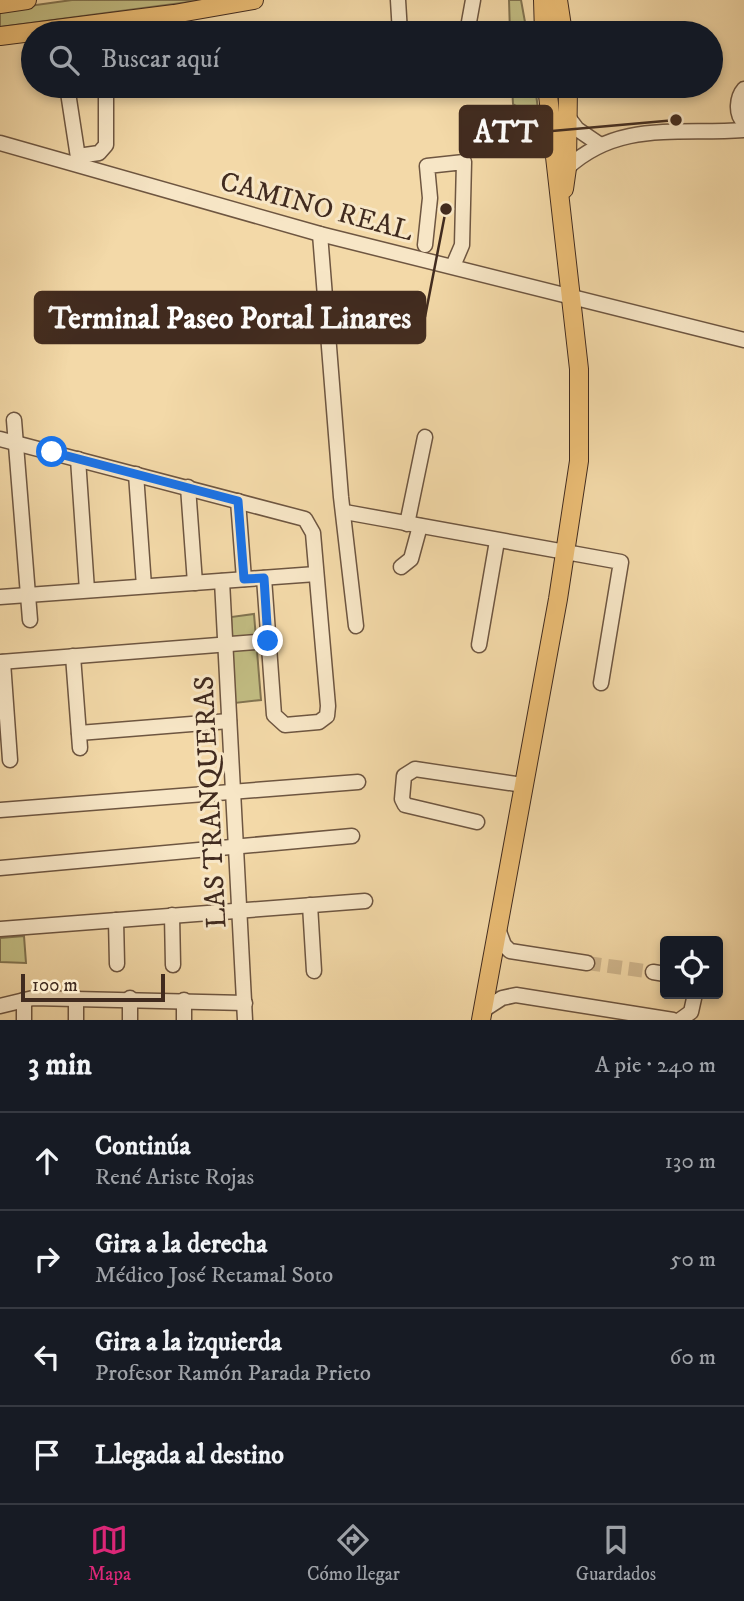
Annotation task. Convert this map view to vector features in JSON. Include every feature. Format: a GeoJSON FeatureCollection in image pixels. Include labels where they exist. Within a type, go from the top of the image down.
{"type":"FeatureCollection","features":[{"type":"Feature","properties":{"kind":"main road"},"geometry":{"type":"LineString","coordinates":[[0,4],[27,0]]}},
{"type":"Feature","properties":{"kind":"main road"},"geometry":{"type":"LineString","coordinates":[[145,21],[254,0]]}},
{"type":"Feature","properties":{"kind":"main road"},"geometry":{"type":"LineString","coordinates":[[546,21],[550,2]]}},
{"type":"Feature","properties":{"kind":"main road"},"geometry":{"type":"LineString","coordinates":[[550,2],[558,21]]}},
{"type":"Feature","properties":{"kind":"main road"},"geometry":{"type":"LineString","coordinates":[[0,36],[21,34]]}},
{"type":"Feature","properties":{"kind":"main road"},"geometry":{"type":"LineString","coordinates":[[482,1016],[576,492],[580,430],[572,297],[552,150],[548,98]]}},
{"type":"Feature","properties":{"kind":"main road"},"geometry":{"type":"LineString","coordinates":[[561,202],[567,168],[568,98]]}},
{"type":"Feature","properties":{"kind":"street"},"geometry":{"type":"LineString","coordinates":[[398,0],[399,21]]}},
{"type":"Feature","properties":{"kind":"street"},"geometry":{"type":"LineString","coordinates":[[469,21],[473,0]]}},
{"type":"Feature","properties":{"kind":"street"},"geometry":{"type":"LineString","coordinates":[[174,14],[175,21]]}},
{"type":"Feature","properties":{"kind":"street"},"geometry":{"type":"LineString","coordinates":[[744,89],[738,101],[740,118],[744,122]]}},
{"type":"Feature","properties":{"kind":"street"},"geometry":{"type":"LineString","coordinates":[[69,98],[79,161],[99,153],[106,145],[106,98]]}},
{"type":"Feature","properties":{"kind":"street"},"geometry":{"type":"LineString","coordinates":[[568,117],[585,136],[599,144]]}},
{"type":"Feature","properties":{"kind":"street"},"geometry":{"type":"LineString","coordinates":[[567,168],[599,144],[614,138],[644,133],[744,130]]}},
{"type":"Feature","properties":{"kind":"street","name":"CAMINO REAL"},"geometry":{"type":"LineString","coordinates":[[0,143],[79,161],[320,234],[744,340]]}},
{"type":"Feature","properties":{"kind":"street"},"geometry":{"type":"LineString","coordinates":[[430,261],[425,245],[430,198],[427,166],[464,162],[461,251],[468,270]]}},
{"type":"Feature","properties":{"kind":"street"},"geometry":{"type":"LineString","coordinates":[[320,234],[356,626]]}},
{"type":"Feature","properties":{"kind":"street"},"geometry":{"type":"LineString","coordinates":[[405,255],[425,245]]}},
{"type":"Feature","properties":{"kind":"street"},"geometry":{"type":"LineString","coordinates":[[453,266],[461,251]]}},
{"type":"Feature","properties":{"kind":"street"},"geometry":{"type":"LineString","coordinates":[[14,420],[30,620]]}},
{"type":"Feature","properties":{"kind":"street"},"geometry":{"type":"LineString","coordinates":[[401,567],[411,559],[425,437]]}},
{"type":"Feature","properties":{"kind":"street"},"geometry":{"type":"LineString","coordinates":[[0,439],[298,516],[309,522],[313,533],[327,716],[319,722],[285,725],[275,719],[264,578]]}},
{"type":"Feature","properties":{"kind":"street"},"geometry":{"type":"LineString","coordinates":[[78,459],[87,590]]}},
{"type":"Feature","properties":{"kind":"street"},"geometry":{"type":"LineString","coordinates":[[136,474],[144,586]]}},
{"type":"Feature","properties":{"kind":"street"},"geometry":{"type":"LineString","coordinates":[[188,487],[195,583]]}},
{"type":"Feature","properties":{"kind":"street"},"geometry":{"type":"LineString","coordinates":[[238,501],[244,579]]}},
{"type":"Feature","properties":{"kind":"street"},"geometry":{"type":"LineString","coordinates":[[345,512],[621,562],[601,683]]}},
{"type":"Feature","properties":{"kind":"street"},"geometry":{"type":"LineString","coordinates":[[479,645],[498,541]]}},
{"type":"Feature","properties":{"kind":"street"},"geometry":{"type":"LineString","coordinates":[[0,597],[316,574]]}},
{"type":"Feature","properties":{"kind":"street","name":"LAS TRANQUERAS"},"geometry":{"type":"LineString","coordinates":[[222,581],[245,1020]]}},
{"type":"Feature","properties":{"kind":"street"},"geometry":{"type":"LineString","coordinates":[[10,760],[1,662],[268,641]]}},
{"type":"Feature","properties":{"kind":"street"},"geometry":{"type":"LineString","coordinates":[[73,656],[79,741],[229,721]]}},
{"type":"Feature","properties":{"kind":"street"},"geometry":{"type":"LineString","coordinates":[[477,822],[405,805],[402,799],[404,776],[415,769],[523,785]]}},
{"type":"Feature","properties":{"kind":"street"},"geometry":{"type":"LineString","coordinates":[[0,810],[358,782]]}},
{"type":"Feature","properties":{"kind":"street"},"geometry":{"type":"LineString","coordinates":[[0,867],[352,836]]}},
{"type":"Feature","properties":{"kind":"street"},"geometry":{"type":"LineString","coordinates":[[0,929],[365,901]]}},
{"type":"Feature","properties":{"kind":"street"},"geometry":{"type":"LineString","coordinates":[[310,905],[314,971]]}},
{"type":"Feature","properties":{"kind":"street"},"geometry":{"type":"LineString","coordinates":[[172,915],[173,965]]}},
{"type":"Feature","properties":{"kind":"street"},"geometry":{"type":"LineString","coordinates":[[116,920],[117,964]]}},
{"type":"Feature","properties":{"kind":"street"},"geometry":{"type":"LineString","coordinates":[[497,928],[503,945],[510,951],[587,963]]}},
{"type":"Feature","properties":{"kind":"street"},"geometry":{"type":"LineString","coordinates":[[482,1016],[502,998],[516,995],[673,1020]]}},
{"type":"Feature","properties":{"kind":"street"},"geometry":{"type":"LineString","coordinates":[[0,1006],[24,1000],[76,998],[245,1003]]}},
{"type":"Feature","properties":{"kind":"street"},"geometry":{"type":"LineString","coordinates":[[76,998],[76,1020]]}},
{"type":"Feature","properties":{"kind":"street"},"geometry":{"type":"LineString","coordinates":[[130,998],[130,1020]]}},
{"type":"Feature","properties":{"kind":"street"},"geometry":{"type":"LineString","coordinates":[[680,1020],[691,1012],[694,999]]}},
{"type":"Feature","properties":{"kind":"street"},"geometry":{"type":"LineString","coordinates":[[24,1000],[24,1020]]}},
{"type":"Feature","properties":{"kind":"street"},"geometry":{"type":"LineString","coordinates":[[184,1000],[184,1020]]}},
{"type":"Feature","properties":{"kind":"shaded area"},"geometry":{"type":"Polygon","coordinates":[[[72,0],[204,0],[45,21],[21,21],[21,24],[0,27],[0,10],[72,0]]]}},
{"type":"Feature","properties":{"kind":"shaded area"},"geometry":{"type":"Polygon","coordinates":[[[509,0],[521,0],[525,21],[510,21],[509,0]]]}},
{"type":"Feature","properties":{"kind":"shaded area"},"geometry":{"type":"Polygon","coordinates":[[[513,98],[537,98],[539,117],[534,117],[513,104],[513,98]]]}},
{"type":"Feature","properties":{"kind":"shaded area"},"geometry":{"type":"Polygon","coordinates":[[[254,614],[261,700],[235,703],[231,617],[254,614]]]}},
{"type":"Feature","properties":{"kind":"shaded area"},"geometry":{"type":"Polygon","coordinates":[[[24,936],[26,963],[0,962],[0,938],[24,936]]]}},
{"type":"Feature","properties":{"kind":"tunnel"},"geometry":{"type":"LineString","coordinates":[[587,963],[653,972]]}},
{"type":"Feature","properties":{"kind":"place","name":"ATT"},"geometry":{"type":"Point","coordinates":[676,120]}},
{"type":"Feature","properties":{"kind":"place","name":"Terminal Paseo Portal Linares"},"geometry":{"type":"Point","coordinates":[446,209]}},
{"type":"Feature","properties":{"kind":"route"},"geometry":{"type":"LineString","coordinates":[[52,452],[238,501],[244,579],[264,578],[268,641]]}}]}
